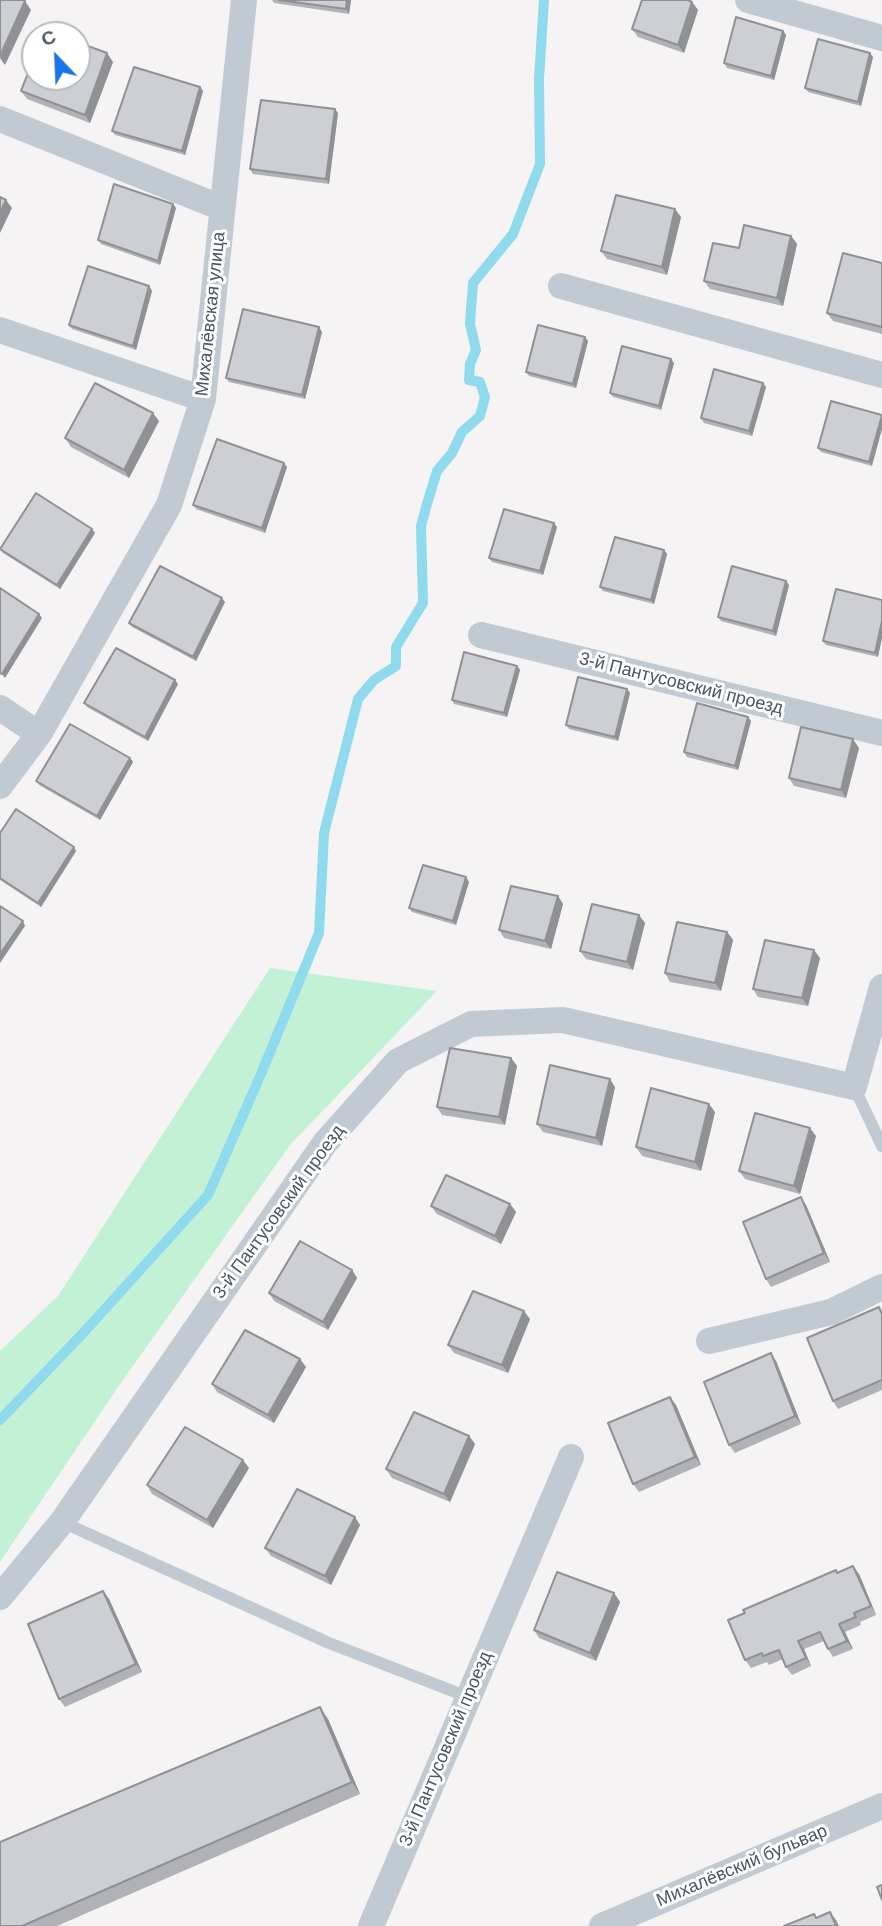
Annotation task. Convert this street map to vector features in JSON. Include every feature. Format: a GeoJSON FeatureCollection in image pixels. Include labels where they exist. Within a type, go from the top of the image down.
{"type":"FeatureCollection","features":[{"type":"Feature","properties":{"kind":"street","name":"Михалёвская улица"},"geometry":{"type":"LineString","coordinates":[[0,786],[39,734],[169,505],[204,399],[244,0]]}},
{"type":"Feature","properties":{"kind":"street"},"geometry":{"type":"LineString","coordinates":[[748,0],[882,38]]}},
{"type":"Feature","properties":{"kind":"street"},"geometry":{"type":"LineString","coordinates":[[0,119],[222,208]]}},
{"type":"Feature","properties":{"kind":"street"},"geometry":{"type":"LineString","coordinates":[[561,286],[882,375]]}},
{"type":"Feature","properties":{"kind":"street"},"geometry":{"type":"LineString","coordinates":[[0,330],[204,399]]}},
{"type":"Feature","properties":{"kind":"street","name":"3-й Пантусовский проезд"},"geometry":{"type":"LineString","coordinates":[[481,635],[882,733]]}},
{"type":"Feature","properties":{"kind":"street"},"geometry":{"type":"LineString","coordinates":[[0,708],[39,734]]}},
{"type":"Feature","properties":{"kind":"street"},"geometry":{"type":"LineString","coordinates":[[854,1087],[882,987]]}},
{"type":"Feature","properties":{"kind":"street","name":"3-й Пантусовский проезд"},"geometry":{"type":"LineString","coordinates":[[0,1597],[62,1522],[324,1143],[398,1061],[471,1024],[563,1020],[854,1087]]}},
{"type":"Feature","properties":{"kind":"street"},"geometry":{"type":"LineString","coordinates":[[709,1341],[831,1311],[882,1287]]}},
{"type":"Feature","properties":{"kind":"street","name":"3-й Пантусовский проезд"},"geometry":{"type":"LineString","coordinates":[[370,1926],[570,1457]]}},
{"type":"Feature","properties":{"kind":"street","name":"Михалёвский бульвар"},"geometry":{"type":"LineString","coordinates":[[603,1926],[882,1806]]}},
{"type":"Feature","properties":{"kind":"lane"},"geometry":{"type":"LineString","coordinates":[[854,1087],[882,1146]]}},
{"type":"Feature","properties":{"kind":"lane"},"geometry":{"type":"LineString","coordinates":[[62,1522],[329,1643],[468,1697]]}},
{"type":"Feature","properties":{"kind":"green space"},"geometry":{"type":"Polygon","coordinates":[[[270,968],[437,991],[290,1145],[118,1387],[0,1562],[0,1351],[58,1296],[270,968]]]}},
{"type":"Feature","properties":{"kind":"building"},"geometry":{"type":"Polygon","coordinates":[[[0,0],[25,1],[0,56],[0,0]]]}},
{"type":"Feature","properties":{"kind":"building"},"geometry":{"type":"Polygon","coordinates":[[[279,0],[347,0],[346,9],[279,0]]]}},
{"type":"Feature","properties":{"kind":"building"},"geometry":{"type":"Polygon","coordinates":[[[642,0],[692,2],[678,45],[632,29],[642,0]]]}},
{"type":"Feature","properties":{"kind":"building"},"geometry":{"type":"Polygon","coordinates":[[[736,17],[783,31],[771,76],[724,63],[736,17]]]}},
{"type":"Feature","properties":{"kind":"building"},"geometry":{"type":"Polygon","coordinates":[[[818,39],[870,53],[858,102],[805,88],[818,39]]]}},
{"type":"Feature","properties":{"kind":"building"},"geometry":{"type":"Polygon","coordinates":[[[91,47],[107,53],[85,115],[21,91],[91,91],[91,47]]]}},
{"type":"Feature","properties":{"kind":"building"},"geometry":{"type":"Polygon","coordinates":[[[134,67],[200,87],[182,151],[112,131],[134,67]]]}},
{"type":"Feature","properties":{"kind":"building"},"geometry":{"type":"Polygon","coordinates":[[[261,100],[335,109],[326,179],[250,169],[261,100]]]}},
{"type":"Feature","properties":{"kind":"building"},"geometry":{"type":"Polygon","coordinates":[[[114,184],[173,204],[158,261],[98,240],[114,184]]]}},
{"type":"Feature","properties":{"kind":"building"},"geometry":{"type":"Polygon","coordinates":[[[616,195],[675,209],[662,267],[601,251],[616,195]]]}},
{"type":"Feature","properties":{"kind":"building"},"geometry":{"type":"Polygon","coordinates":[[[0,197],[6,200],[0,213],[0,197]]]}},
{"type":"Feature","properties":{"kind":"building"},"geometry":{"type":"Polygon","coordinates":[[[744,225],[791,236],[777,298],[704,281],[713,243],[739,248],[744,225]]]}},
{"type":"Feature","properties":{"kind":"building"},"geometry":{"type":"Polygon","coordinates":[[[843,253],[882,263],[882,327],[827,313],[843,253]]]}},
{"type":"Feature","properties":{"kind":"building"},"geometry":{"type":"Polygon","coordinates":[[[88,266],[149,286],[133,346],[69,325],[88,266]]]}},
{"type":"Feature","properties":{"kind":"building"},"geometry":{"type":"Polygon","coordinates":[[[243,309],[319,327],[302,395],[226,378],[243,309]]]}},
{"type":"Feature","properties":{"kind":"building"},"geometry":{"type":"Polygon","coordinates":[[[538,325],[585,337],[573,384],[526,372],[538,325]]]}},
{"type":"Feature","properties":{"kind":"building"},"geometry":{"type":"Polygon","coordinates":[[[622,346],[671,359],[659,406],[610,393],[622,346]]]}},
{"type":"Feature","properties":{"kind":"building"},"geometry":{"type":"Polygon","coordinates":[[[714,369],[763,383],[749,431],[701,418],[714,369]]]}},
{"type":"Feature","properties":{"kind":"building"},"geometry":{"type":"Polygon","coordinates":[[[95,383],[153,413],[124,470],[65,438],[95,383]]]}},
{"type":"Feature","properties":{"kind":"building"},"geometry":{"type":"Polygon","coordinates":[[[831,401],[882,415],[869,462],[818,448],[831,401]]]}},
{"type":"Feature","properties":{"kind":"building"},"geometry":{"type":"Polygon","coordinates":[[[217,439],[284,463],[262,528],[193,505],[217,439]]]}},
{"type":"Feature","properties":{"kind":"building"},"geometry":{"type":"Polygon","coordinates":[[[36,493],[92,529],[57,585],[0,549],[36,493]]]}},
{"type":"Feature","properties":{"kind":"building"},"geometry":{"type":"Polygon","coordinates":[[[504,509],[554,523],[540,571],[489,558],[504,509]]]}},
{"type":"Feature","properties":{"kind":"building"},"geometry":{"type":"Polygon","coordinates":[[[615,537],[664,550],[651,600],[600,587],[615,537]]]}},
{"type":"Feature","properties":{"kind":"building"},"geometry":{"type":"Polygon","coordinates":[[[160,566],[222,598],[193,657],[129,623],[160,566]]]}},
{"type":"Feature","properties":{"kind":"building"},"geometry":{"type":"Polygon","coordinates":[[[732,566],[786,581],[773,631],[718,617],[732,566]]]}},
{"type":"Feature","properties":{"kind":"building"},"geometry":{"type":"Polygon","coordinates":[[[0,588],[39,614],[2,674],[0,673],[0,588]]]}},
{"type":"Feature","properties":{"kind":"building"},"geometry":{"type":"Polygon","coordinates":[[[836,589],[882,600],[882,621],[875,653],[823,641],[836,589]]]}},
{"type":"Feature","properties":{"kind":"building"},"geometry":{"type":"Polygon","coordinates":[[[116,648],[175,680],[145,737],[84,703],[116,648]]]}},
{"type":"Feature","properties":{"kind":"building"},"geometry":{"type":"Polygon","coordinates":[[[464,652],[517,666],[504,713],[452,700],[464,652]]]}},
{"type":"Feature","properties":{"kind":"building"},"geometry":{"type":"Polygon","coordinates":[[[578,677],[627,689],[615,737],[566,725],[578,677]]]}},
{"type":"Feature","properties":{"kind":"building"},"geometry":{"type":"Polygon","coordinates":[[[697,703],[748,717],[735,766],[684,752],[697,703]]]}},
{"type":"Feature","properties":{"kind":"building"},"geometry":{"type":"Polygon","coordinates":[[[70,724],[130,758],[97,816],[36,781],[70,724]]]}},
{"type":"Feature","properties":{"kind":"building"},"geometry":{"type":"Polygon","coordinates":[[[801,727],[853,739],[841,790],[789,778],[801,727]]]}},
{"type":"Feature","properties":{"kind":"building"},"geometry":{"type":"Polygon","coordinates":[[[16,809],[74,847],[38,903],[0,878],[0,833],[16,809]]]}},
{"type":"Feature","properties":{"kind":"building"},"geometry":{"type":"Polygon","coordinates":[[[423,865],[466,877],[453,921],[409,908],[423,865]]]}},
{"type":"Feature","properties":{"kind":"building"},"geometry":{"type":"Polygon","coordinates":[[[511,886],[558,896],[545,941],[499,930],[511,886]]]}},
{"type":"Feature","properties":{"kind":"building"},"geometry":{"type":"Polygon","coordinates":[[[592,904],[639,915],[627,962],[580,951],[592,904]]]}},
{"type":"Feature","properties":{"kind":"building"},"geometry":{"type":"Polygon","coordinates":[[[0,906],[23,921],[0,954],[0,906]]]}},
{"type":"Feature","properties":{"kind":"building"},"geometry":{"type":"Polygon","coordinates":[[[677,922],[727,932],[715,983],[665,973],[677,922]]]}},
{"type":"Feature","properties":{"kind":"building"},"geometry":{"type":"Polygon","coordinates":[[[765,940],[814,950],[802,998],[753,989],[765,940]]]}},
{"type":"Feature","properties":{"kind":"building"},"geometry":{"type":"Polygon","coordinates":[[[450,1048],[511,1058],[499,1117],[437,1107],[450,1048]]]}},
{"type":"Feature","properties":{"kind":"building"},"geometry":{"type":"Polygon","coordinates":[[[550,1065],[610,1079],[596,1138],[537,1124],[550,1065]]]}},
{"type":"Feature","properties":{"kind":"building"},"geometry":{"type":"Polygon","coordinates":[[[651,1088],[709,1104],[695,1162],[636,1147],[651,1088]]]}},
{"type":"Feature","properties":{"kind":"building"},"geometry":{"type":"Polygon","coordinates":[[[755,1113],[810,1128],[794,1186],[739,1171],[755,1113]]]}},
{"type":"Feature","properties":{"kind":"building"},"geometry":{"type":"Polygon","coordinates":[[[446,1175],[510,1204],[495,1236],[431,1206],[446,1175]]]}},
{"type":"Feature","properties":{"kind":"building"},"geometry":{"type":"Polygon","coordinates":[[[801,1197],[824,1253],[766,1279],[743,1222],[801,1197]]]}},
{"type":"Feature","properties":{"kind":"building"},"geometry":{"type":"Polygon","coordinates":[[[300,1241],[352,1270],[323,1322],[269,1293],[300,1241]]]}},
{"type":"Feature","properties":{"kind":"building"},"geometry":{"type":"Polygon","coordinates":[[[473,1291],[524,1311],[502,1365],[448,1345],[473,1291]]]}},
{"type":"Feature","properties":{"kind":"building"},"geometry":{"type":"Polygon","coordinates":[[[879,1307],[882,1314],[882,1380],[833,1401],[807,1338],[879,1307]]]}},
{"type":"Feature","properties":{"kind":"building"},"geometry":{"type":"Polygon","coordinates":[[[245,1330],[300,1359],[268,1415],[212,1384],[245,1330]]]}},
{"type":"Feature","properties":{"kind":"building"},"geometry":{"type":"Polygon","coordinates":[[[771,1353],[795,1416],[729,1445],[704,1382],[771,1353]]]}},
{"type":"Feature","properties":{"kind":"building"},"geometry":{"type":"Polygon","coordinates":[[[670,1397],[695,1457],[633,1484],[608,1423],[670,1397]]]}},
{"type":"Feature","properties":{"kind":"building"},"geometry":{"type":"Polygon","coordinates":[[[414,1412],[469,1436],[444,1494],[386,1469],[414,1412]]]}},
{"type":"Feature","properties":{"kind":"building"},"geometry":{"type":"Polygon","coordinates":[[[185,1427],[243,1460],[207,1520],[147,1485],[185,1427]]]}},
{"type":"Feature","properties":{"kind":"building"},"geometry":{"type":"Polygon","coordinates":[[[297,1489],[355,1517],[325,1576],[265,1548],[297,1489]]]}},
{"type":"Feature","properties":{"kind":"building"},"geometry":{"type":"Polygon","coordinates":[[[853,1566],[871,1606],[854,1613],[856,1617],[839,1624],[847,1641],[828,1649],[820,1632],[798,1641],[806,1658],[786,1667],[779,1650],[745,1660],[728,1620],[745,1613],[743,1610],[836,1570],[837,1573],[853,1566]]]}},
{"type":"Feature","properties":{"kind":"building"},"geometry":{"type":"Polygon","coordinates":[[[557,1572],[614,1593],[590,1653],[534,1630],[557,1572]]]}},
{"type":"Feature","properties":{"kind":"building"},"geometry":{"type":"Polygon","coordinates":[[[103,1591],[136,1664],[59,1699],[28,1624],[103,1591]]]}},
{"type":"Feature","properties":{"kind":"building"},"geometry":{"type":"Polygon","coordinates":[[[320,1707],[352,1782],[22,1926],[0,1926],[0,1842],[320,1707]]]}},
{"type":"Feature","properties":{"kind":"building"},"geometry":{"type":"Polygon","coordinates":[[[882,1885],[882,1900],[877,1887],[882,1885]]]}},
{"type":"Feature","properties":{"kind":"building"},"geometry":{"type":"Polygon","coordinates":[[[830,1912],[836,1926],[784,1926],[814,1914],[816,1918],[830,1912]]]}},
{"type":"Feature","properties":{"kind":"waterway"},"geometry":{"type":"LineString","coordinates":[[0,1420],[208,1195],[319,933],[324,833],[358,699],[374,680],[396,666],[396,647],[423,603],[421,526],[427,504],[437,471],[452,453],[462,432],[480,416],[485,397],[480,382],[469,380],[470,364],[476,350],[470,324],[473,283],[513,234],[540,164],[539,79],[544,0]]}}]}
